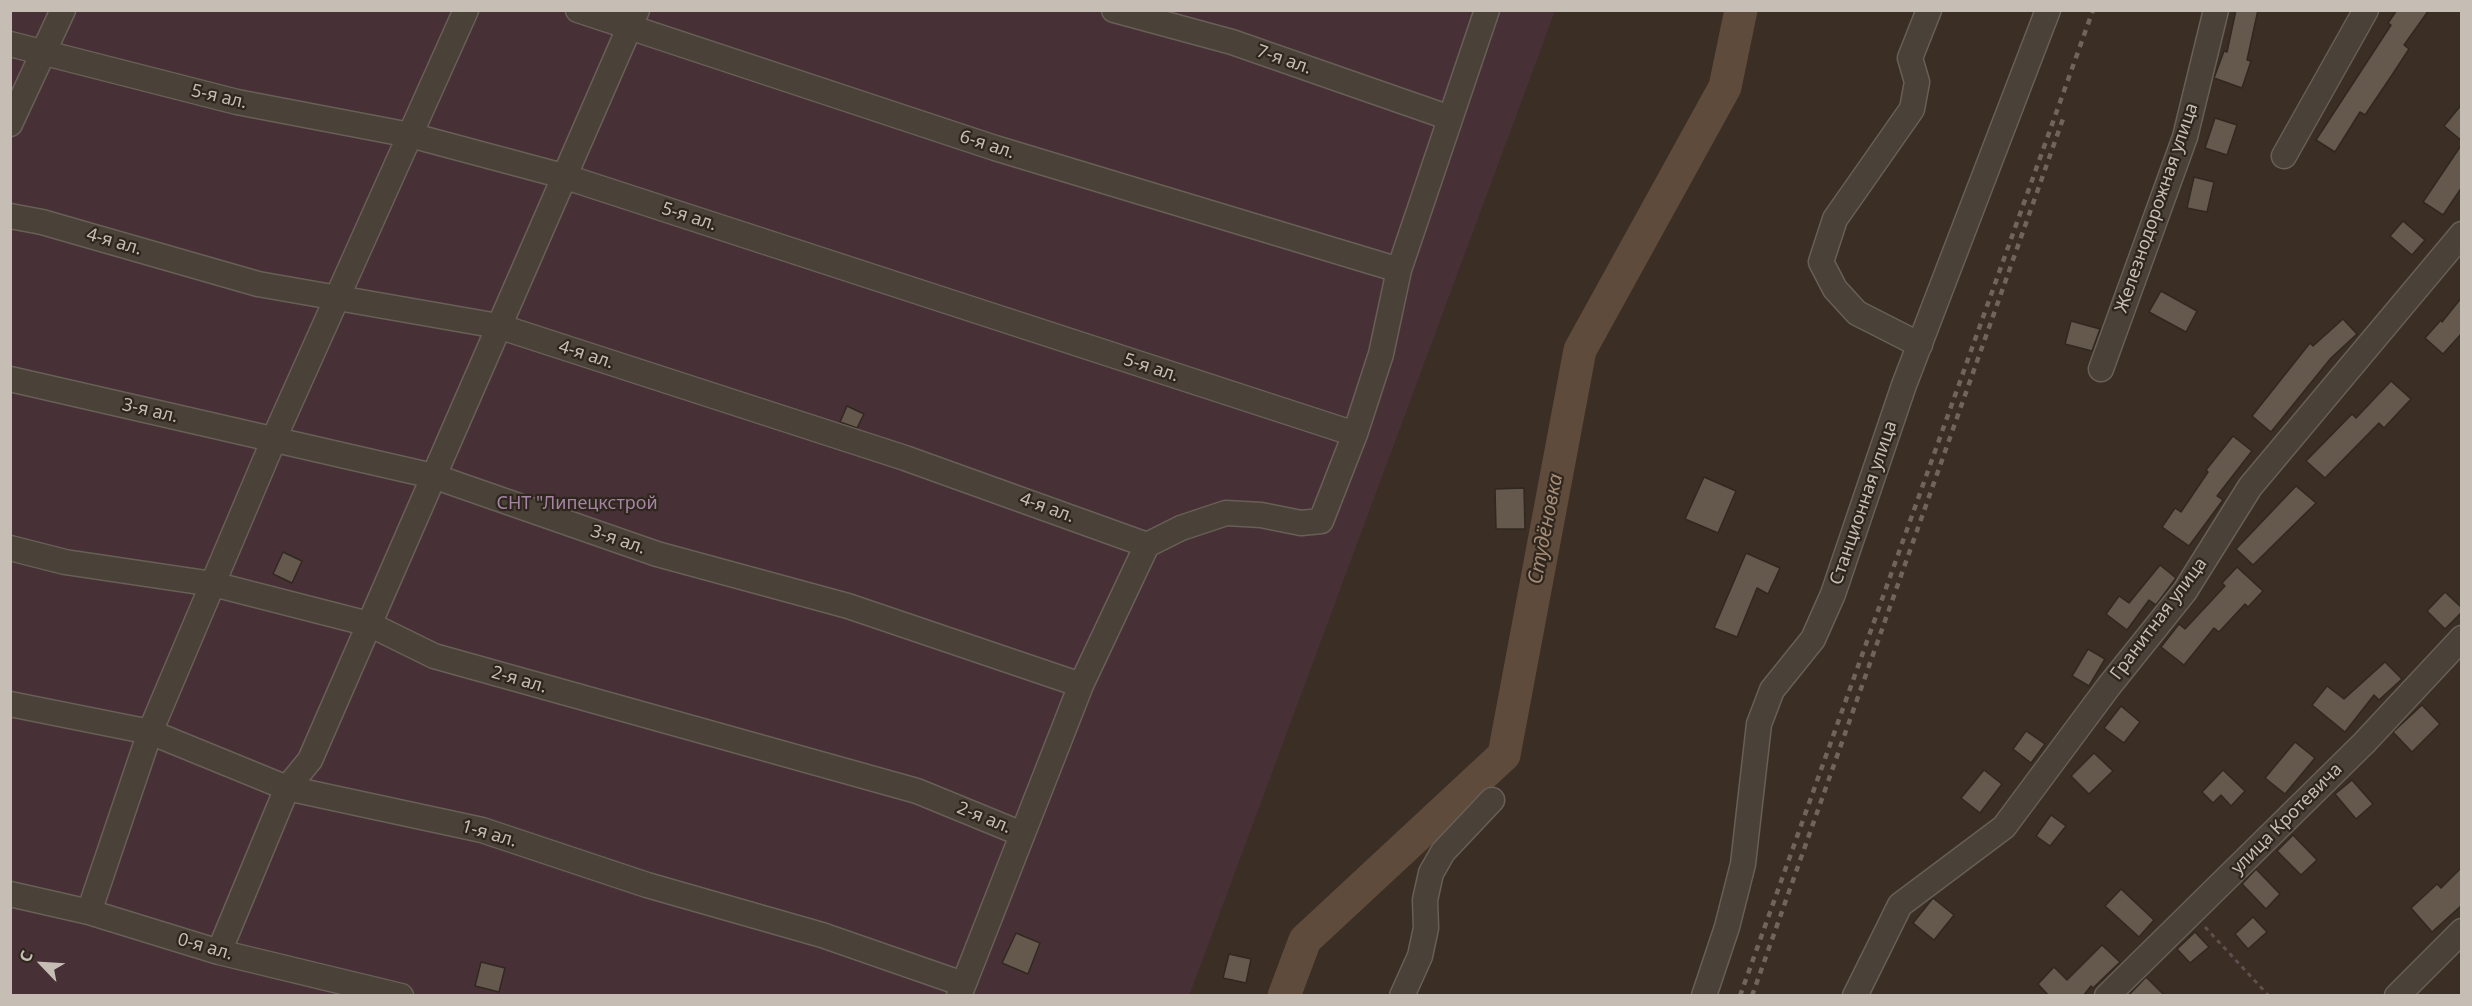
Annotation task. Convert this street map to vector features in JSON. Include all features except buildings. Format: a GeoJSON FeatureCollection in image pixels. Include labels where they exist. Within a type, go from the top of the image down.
{"type":"FeatureCollection","features":[{"type":"Feature","properties":{"kind":"street"},"geometry":{"type":"LineString","coordinates":[[10,124],[63,10]]}},
{"type":"Feature","properties":{"kind":"street"},"geometry":{"type":"LineString","coordinates":[[89,912],[150,732],[274,439],[466,10]]}},
{"type":"Feature","properties":{"kind":"street","name":"6-я ал."},"geometry":{"type":"LineString","coordinates":[[578,10],[633,19],[995,148],[1399,270]]}},
{"type":"Feature","properties":{"kind":"street","name":"7-я ал."},"geometry":{"type":"LineString","coordinates":[[1114,10],[1232,42],[1450,118]]}},
{"type":"Feature","properties":{"kind":"street"},"geometry":{"type":"LineString","coordinates":[[961,990],[1081,685],[1148,544],[1181,528],[1226,513],[1261,515],[1301,524],[1321,521],[1356,434],[1381,354],[1399,270],[1487,10]]}},
{"type":"Feature","properties":{"kind":"street"},"geometry":{"type":"LineString","coordinates":[[1920,345],[1857,313],[1835,289],[1821,262],[1835,219],[1912,109],[1917,82],[1910,58],[1929,10]]}},
{"type":"Feature","properties":{"kind":"street","name":"Станционная улица"},"geometry":{"type":"LineString","coordinates":[[1704,996],[1727,927],[1743,864],[1759,724],[1772,690],[1813,639],[1833,594],[1920,345],[2048,10]]}},
{"type":"Feature","properties":{"kind":"street","name":"Железнодорожная улица"},"geometry":{"type":"LineString","coordinates":[[2101,369],[2185,137],[2216,10]]}},
{"type":"Feature","properties":{"kind":"street"},"geometry":{"type":"LineString","coordinates":[[2284,156],[2366,10]]}},
{"type":"Feature","properties":{"kind":"street"},"geometry":{"type":"LineString","coordinates":[[219,952],[287,788],[310,760],[633,19]]}},
{"type":"Feature","properties":{"kind":"street","name":"5-я ал."},"geometry":{"type":"LineString","coordinates":[[10,44],[237,102],[410,135],[563,176],[1356,434]]}},
{"type":"Feature","properties":{"kind":"street","name":"4-я ал."},"geometry":{"type":"LineString","coordinates":[[10,216],[42,222],[258,284],[498,326],[905,458],[1148,544]]}},
{"type":"Feature","properties":{"kind":"street","name":"Гранитная улица"},"geometry":{"type":"LineString","coordinates":[[1855,996],[1900,905],[2004,827],[2109,686],[2185,591],[2250,487],[2462,234]]}},
{"type":"Feature","properties":{"kind":"street","name":"3-я ал."},"geometry":{"type":"LineString","coordinates":[[10,379],[433,476],[657,554],[848,606],[1081,685]]}},
{"type":"Feature","properties":{"kind":"street","name":"2-я ал."},"geometry":{"type":"LineString","coordinates":[[10,548],[65,562],[213,584],[369,624],[434,656],[917,791],[1022,834]]}},
{"type":"Feature","properties":{"kind":"street","name":"улица Кротевича"},"geometry":{"type":"LineString","coordinates":[[2107,996],[2364,742],[2462,638]]}},
{"type":"Feature","properties":{"kind":"street","name":"1-я ал."},"geometry":{"type":"LineString","coordinates":[[10,704],[150,732],[287,788],[482,830],[647,885],[822,936],[961,990]]}},
{"type":"Feature","properties":{"kind":"street"},"geometry":{"type":"LineString","coordinates":[[1401,996],[1420,956],[1426,928],[1425,900],[1431,873],[1443,852],[1492,800]]}},
{"type":"Feature","properties":{"kind":"street","name":"0-я ал."},"geometry":{"type":"LineString","coordinates":[[10,894],[89,912],[219,952],[401,996]]}},
{"type":"Feature","properties":{"kind":"street"},"geometry":{"type":"LineString","coordinates":[[2397,996],[2462,931]]}},
{"type":"Feature","properties":{"kind":"path"},"geometry":{"type":"LineString","coordinates":[[2192,913],[2269,996]]}},
{"type":"Feature","properties":{"kind":"green space","name":"СНТ \"Липецкстрой"},"geometry":{"type":"Polygon","coordinates":[[[10,11],[1555,11],[1189,996],[11,995],[10,11]]]}},
{"type":"Feature","properties":{"kind":"waterway","name":"Студёновка"},"geometry":{"type":"LineString","coordinates":[[1284,996],[1305,940],[1504,755],[1580,350],[1725,87],[1741,10]]}},
{"type":"Feature","properties":{"kind":"railway"},"geometry":{"type":"LineString","coordinates":[[1740,996],[2093,10]]}},
{"type":"Feature","properties":{"kind":"railway"},"geometry":{"type":"LineString","coordinates":[[1752,996],[2064,116]]}}]}
